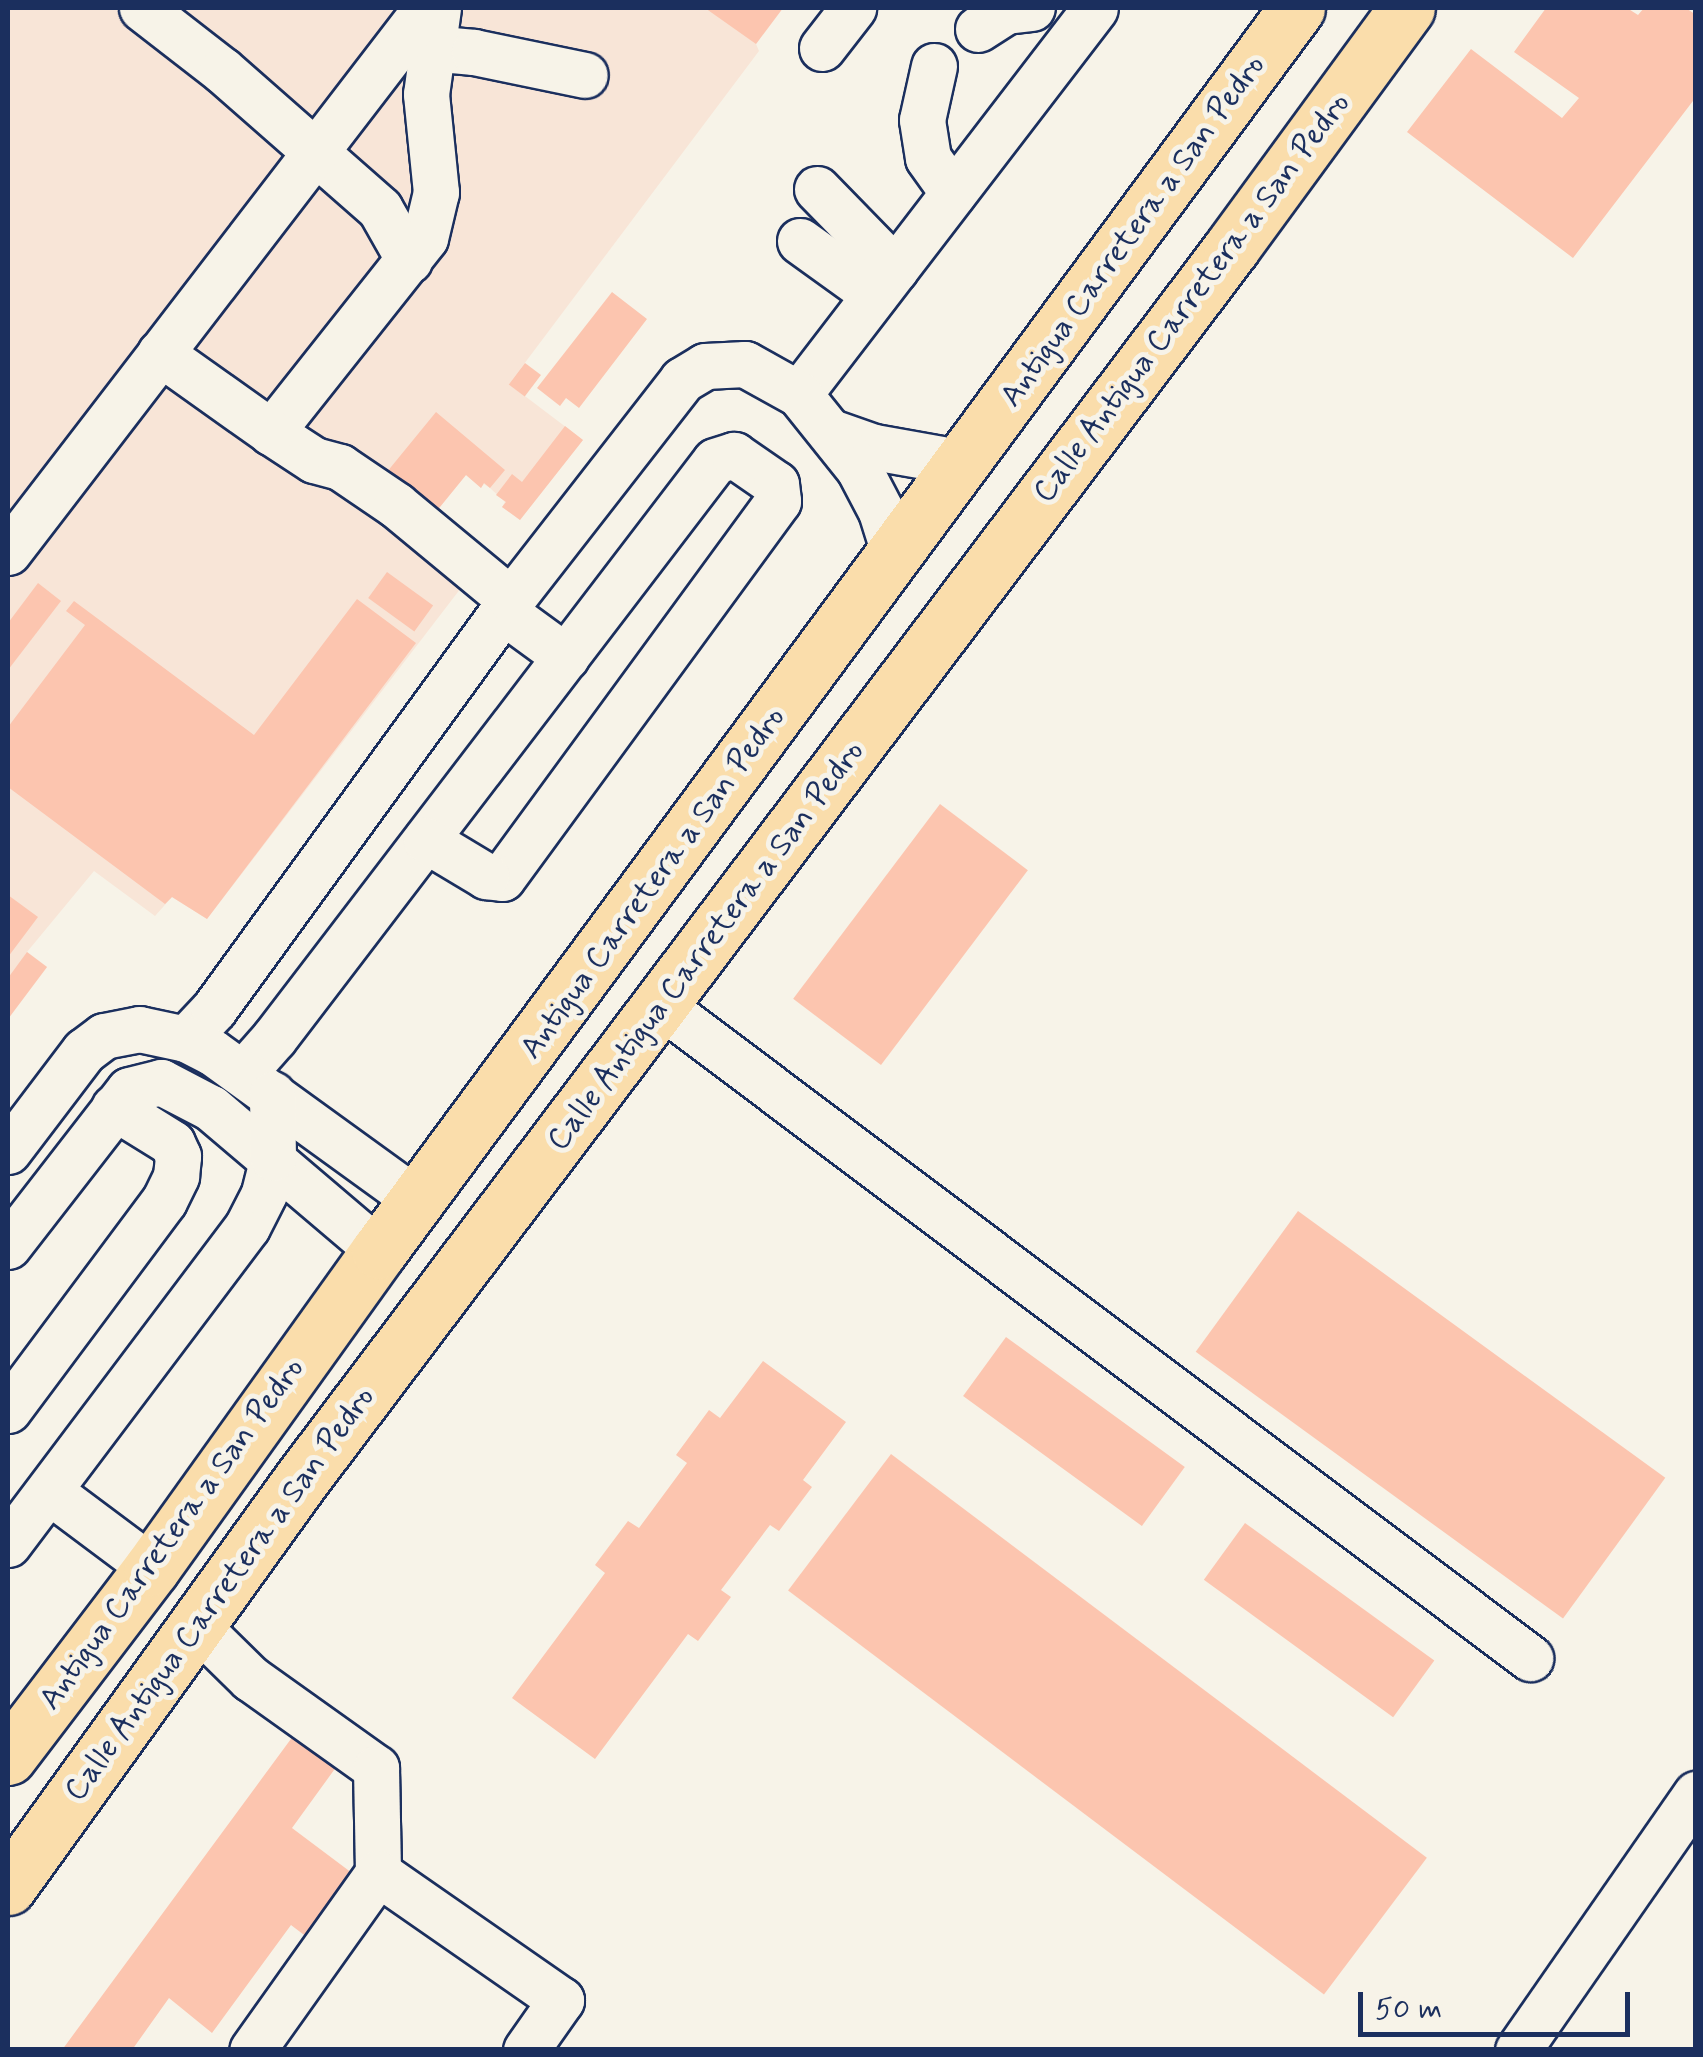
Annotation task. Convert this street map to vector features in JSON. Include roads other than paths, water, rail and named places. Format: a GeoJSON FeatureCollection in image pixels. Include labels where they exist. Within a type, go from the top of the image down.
{"type":"FeatureCollection","features":[{"type":"Feature","properties":{"kind":"main road"},"geometry":{"type":"LineString","coordinates":[[1232,247],[1250,168],[1363,8]]}},
{"type":"Feature","properties":{"kind":"main road","name":"Calle Antigua Carretera a San Pedro"},"geometry":{"type":"LineString","coordinates":[[8,1886],[301,1480],[662,1006],[1407,8]]}},
{"type":"Feature","properties":{"kind":"main road","name":"Antigua Carretera a San Pedro"},"geometry":{"type":"LineString","coordinates":[[8,1757],[152,1568],[378,1251],[964,463],[1278,17]]}},
{"type":"Feature","properties":{"kind":"main road"},"geometry":{"type":"LineString","coordinates":[[662,1006],[649,964],[652,948],[760,787],[780,712]]}},
{"type":"Feature","properties":{"kind":"main road"},"geometry":{"type":"LineString","coordinates":[[301,1480],[325,1416],[391,1296],[392,1272],[378,1251]]}},
{"type":"Feature","properties":{"kind":"street"},"geometry":{"type":"LineString","coordinates":[[142,8],[222,70],[380,208],[410,260]]}},
{"type":"Feature","properties":{"kind":"street"},"geometry":{"type":"LineString","coordinates":[[822,48],[853,8]]}},
{"type":"Feature","properties":{"kind":"street"},"geometry":{"type":"LineString","coordinates":[[799,394],[1087,18],[1033,8],[1006,11],[978,28]]}},
{"type":"Feature","properties":{"kind":"street"},"geometry":{"type":"LineString","coordinates":[[8,552],[314,154],[432,21]]}},
{"type":"Feature","properties":{"kind":"street"},"geometry":{"type":"LineString","coordinates":[[432,21],[474,52],[586,75]]}},
{"type":"Feature","properties":{"kind":"street"},"geometry":{"type":"LineString","coordinates":[[271,432],[424,238],[436,192],[426,129],[432,21]]}},
{"type":"Feature","properties":{"kind":"street"},"geometry":{"type":"LineString","coordinates":[[934,66],[922,120],[928,158],[953,193]]}},
{"type":"Feature","properties":{"kind":"street"},"geometry":{"type":"LineString","coordinates":[[817,190],[885,282]]}},
{"type":"Feature","properties":{"kind":"street"},"geometry":{"type":"LineString","coordinates":[[800,241],[885,282]]}},
{"type":"Feature","properties":{"kind":"street"},"geometry":{"type":"LineString","coordinates":[[160,354],[314,460],[340,467],[396,505],[503,611],[566,657]]}},
{"type":"Feature","properties":{"kind":"street"},"geometry":{"type":"LineString","coordinates":[[186,1040],[214,1009],[503,611],[682,380],[705,366],[745,364],[799,394],[859,469],[881,512],[895,556]]}},
{"type":"Feature","properties":{"kind":"street"},"geometry":{"type":"LineString","coordinates":[[831,432],[904,454],[964,463]]}},
{"type":"Feature","properties":{"kind":"street"},"geometry":{"type":"LineString","coordinates":[[8,1544],[247,1227],[264,1193],[272,1158],[258,1083],[426,840],[715,461],[734,455],[776,484],[778,502],[502,878],[486,876],[426,840]]}},
{"type":"Feature","properties":{"kind":"street"},"geometry":{"type":"LineString","coordinates":[[662,1006],[1530,1658]]}},
{"type":"Feature","properties":{"kind":"street"},"geometry":{"type":"LineString","coordinates":[[8,1151],[84,1051],[104,1036],[139,1029],[186,1040],[258,1083],[418,1201]]}},
{"type":"Feature","properties":{"kind":"street"},"geometry":{"type":"LineString","coordinates":[[8,1246],[129,1090],[161,1082],[188,1092],[272,1158],[378,1251]]}},
{"type":"Feature","properties":{"kind":"street"},"geometry":{"type":"LineString","coordinates":[[8,1410],[164,1201],[176,1176],[178,1156],[172,1143],[114,1107]]}},
{"type":"Feature","properties":{"kind":"street"},"geometry":{"type":"LineString","coordinates":[[48,1490],[152,1568]]}},
{"type":"Feature","properties":{"kind":"street"},"geometry":{"type":"LineString","coordinates":[[196,1625],[250,1678],[376,1768],[378,1872],[252,2050]]}},
{"type":"Feature","properties":{"kind":"street"},"geometry":{"type":"LineString","coordinates":[[1518,2050],[1696,1794]]}},
{"type":"Feature","properties":{"kind":"street"},"geometry":{"type":"LineString","coordinates":[[378,1872],[560,2000],[526,2050]]}}]}
